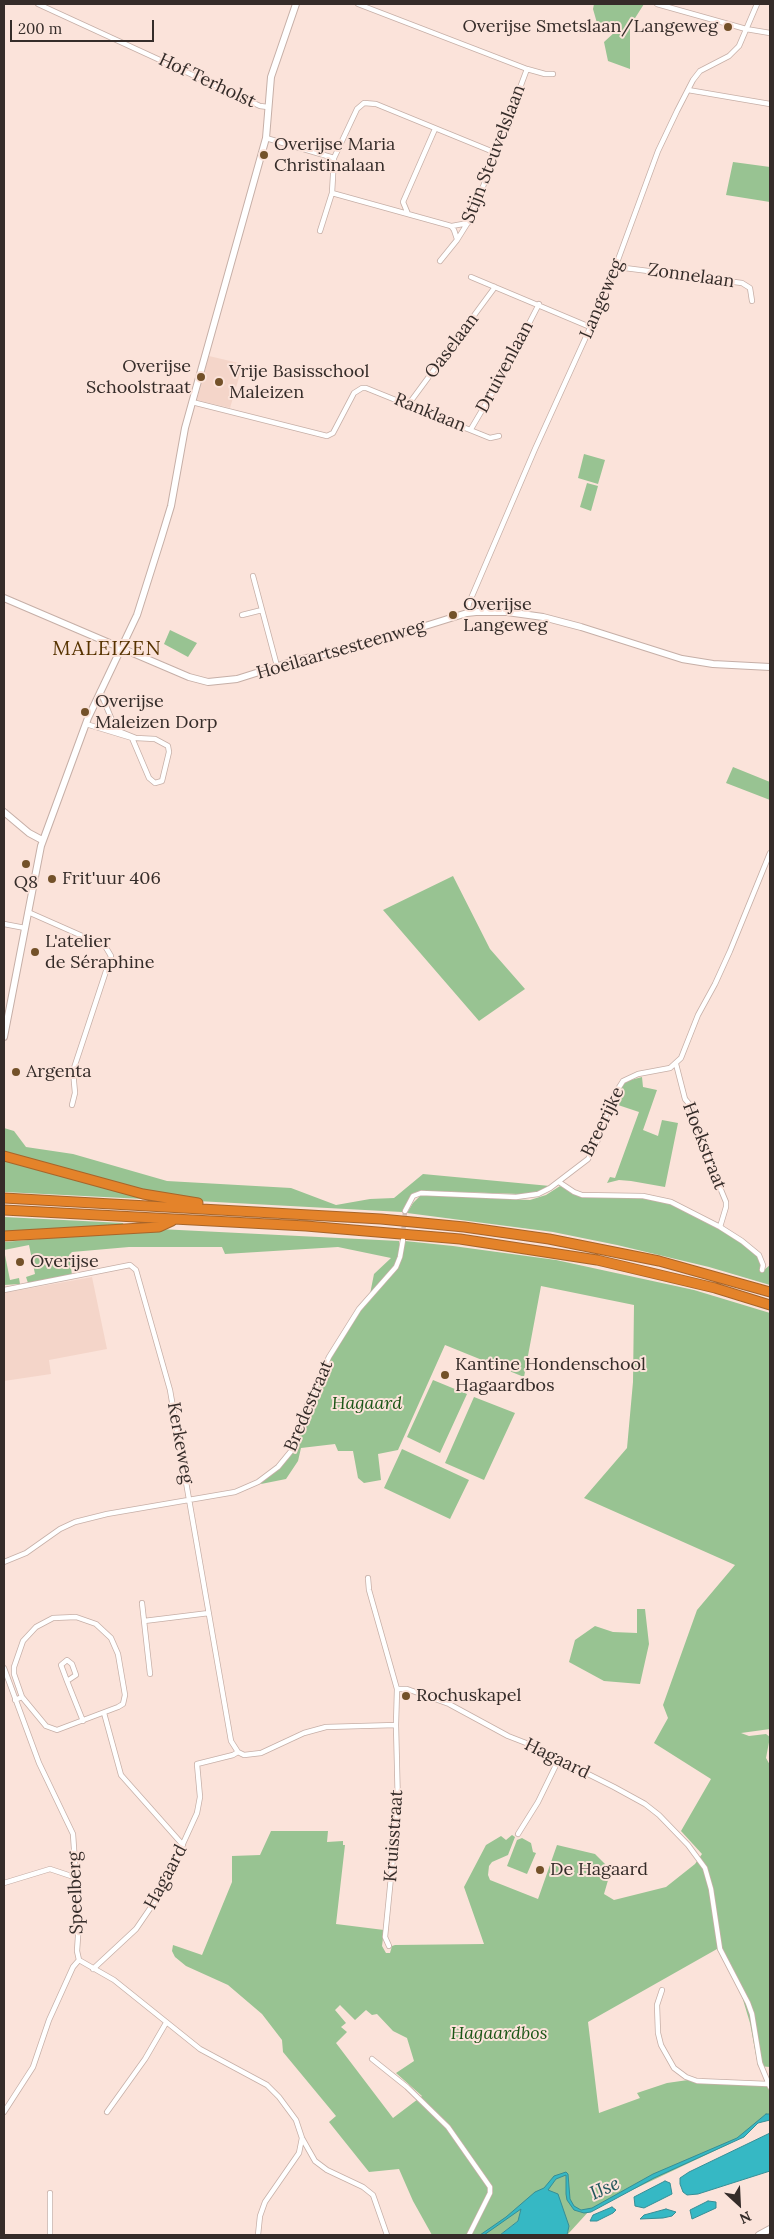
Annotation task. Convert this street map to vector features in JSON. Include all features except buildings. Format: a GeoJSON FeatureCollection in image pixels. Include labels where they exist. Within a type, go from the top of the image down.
{"type":"FeatureCollection","features":[{"type":"Feature","properties":{"kind":"highway"},"geometry":{"type":"LineString","coordinates":[[4,1156],[143,1194],[204,1203],[220,1209]]}},
{"type":"Feature","properties":{"kind":"highway"},"geometry":{"type":"LineString","coordinates":[[4,1198],[381,1219],[464,1227],[550,1239],[659,1261],[770,1292]]}},
{"type":"Feature","properties":{"kind":"highway"},"geometry":{"type":"LineString","coordinates":[[4,1210],[376,1231],[460,1239],[528,1248],[648,1271],[715,1288],[770,1305]]}},
{"type":"Feature","properties":{"kind":"highway"},"geometry":{"type":"LineString","coordinates":[[4,1240],[8,1236],[159,1226],[176,1220]]}},
{"type":"Feature","properties":{"kind":"main road"},"geometry":{"type":"LineString","coordinates":[[4,1037],[42,840],[86,724],[142,602],[171,506],[192,402],[266,138],[271,76],[296,4]]}},
{"type":"Feature","properties":{"kind":"main road","name":"Hoeilaartsesteenweg"},"geometry":{"type":"LineString","coordinates":[[4,598],[189,677],[208,682],[228,682],[277,666],[364,645],[467,613],[507,612],[543,617],[682,659],[713,664],[770,667]]}},
{"type":"Feature","properties":{"kind":"main road"},"geometry":{"type":"LineString","coordinates":[[4,812],[28,833],[42,840]]}},
{"type":"Feature","properties":{"kind":"main road"},"geometry":{"type":"LineString","coordinates":[[759,2235],[770,2229]]}},
{"type":"Feature","properties":{"kind":"street","name":"Hof Terholst"},"geometry":{"type":"LineString","coordinates":[[38,4],[260,106],[268,107]]}},
{"type":"Feature","properties":{"kind":"street"},"geometry":{"type":"LineString","coordinates":[[358,4],[527,69],[545,74],[553,74]]}},
{"type":"Feature","properties":{"kind":"street"},"geometry":{"type":"LineString","coordinates":[[657,4],[746,29],[770,33]]}},
{"type":"Feature","properties":{"kind":"street","name":"Langeweg"},"geometry":{"type":"LineString","coordinates":[[467,613],[469,603],[535,449],[617,267],[658,151],[693,80],[700,71],[735,50],[757,4]]}},
{"type":"Feature","properties":{"kind":"street","name":"Stijn Steuvelslaan"},"geometry":{"type":"LineString","coordinates":[[440,261],[468,223],[527,69]]}},
{"type":"Feature","properties":{"kind":"street"},"geometry":{"type":"LineString","coordinates":[[688,90],[770,104]]}},
{"type":"Feature","properties":{"kind":"street"},"geometry":{"type":"LineString","coordinates":[[320,231],[332,193],[332,166],[334,158],[357,109],[364,103],[376,104],[496,153]]}},
{"type":"Feature","properties":{"kind":"street"},"geometry":{"type":"LineString","coordinates":[[392,210],[403,202],[435,129]]}},
{"type":"Feature","properties":{"kind":"street"},"geometry":{"type":"LineString","coordinates":[[266,138],[334,158]]}},
{"type":"Feature","properties":{"kind":"street"},"geometry":{"type":"LineString","coordinates":[[332,193],[451,226],[456,227],[468,223]]}},
{"type":"Feature","properties":{"kind":"street"},"geometry":{"type":"LineString","coordinates":[[403,202],[408,214]]}},
{"type":"Feature","properties":{"kind":"street"},"geometry":{"type":"LineString","coordinates":[[451,226],[457,240]]}},
{"type":"Feature","properties":{"kind":"street","name":"Zonnelaan"},"geometry":{"type":"LineString","coordinates":[[617,267],[742,283],[750,288],[752,301]]}},
{"type":"Feature","properties":{"kind":"street"},"geometry":{"type":"LineString","coordinates":[[471,277],[590,327]]}},
{"type":"Feature","properties":{"kind":"street","name":"Oaselaan"},"geometry":{"type":"LineString","coordinates":[[408,405],[496,287]]}},
{"type":"Feature","properties":{"kind":"street","name":"Druivenlaan"},"geometry":{"type":"LineString","coordinates":[[471,430],[501,378],[539,304]]}},
{"type":"Feature","properties":{"kind":"street","name":"Ranklaan"},"geometry":{"type":"LineString","coordinates":[[192,402],[327,436],[333,432],[354,393],[362,388],[490,438],[499,436]]}},
{"type":"Feature","properties":{"kind":"street"},"geometry":{"type":"LineString","coordinates":[[253,576],[277,666]]}},
{"type":"Feature","properties":{"kind":"street"},"geometry":{"type":"LineString","coordinates":[[242,615],[262,610]]}},
{"type":"Feature","properties":{"kind":"street"},"geometry":{"type":"LineString","coordinates":[[86,724],[132,738],[149,778],[154,783],[161,782],[169,752],[168,746],[155,739],[136,738],[116,730],[100,691]]}},
{"type":"Feature","properties":{"kind":"street"},"geometry":{"type":"LineString","coordinates":[[676,1064],[698,1015],[715,984],[770,854]]}},
{"type":"Feature","properties":{"kind":"street"},"geometry":{"type":"LineString","coordinates":[[28,912],[105,946],[111,956],[73,1071],[76,1093],[72,1105]]}},
{"type":"Feature","properties":{"kind":"street"},"geometry":{"type":"LineString","coordinates":[[4,924],[25,928]]}},
{"type":"Feature","properties":{"kind":"street","name":"Breerijke"},"geometry":{"type":"LineString","coordinates":[[406,1211],[413,1196],[421,1193],[527,1196],[538,1194],[559,1182],[580,1166],[592,1152],[611,1100],[623,1081],[638,1074],[664,1070],[676,1064]]}},
{"type":"Feature","properties":{"kind":"street","name":"Hoekstraat"},"geometry":{"type":"LineString","coordinates":[[676,1064],[685,1099],[690,1105],[708,1160],[726,1202],[720,1227]]}},
{"type":"Feature","properties":{"kind":"street","name":"Hoekstraat"},"geometry":{"type":"LineString","coordinates":[[559,1182],[582,1195],[633,1195],[663,1199],[720,1227],[757,1253],[764,1264],[762,1270]]}},
{"type":"Feature","properties":{"kind":"street","name":"Bredestraat"},"geometry":{"type":"LineString","coordinates":[[4,1562],[26,1553],[60,1529],[75,1522],[107,1514],[190,1500],[244,1488],[268,1475],[287,1458],[292,1450],[301,1419],[329,1357],[359,1309],[396,1267],[403,1240]]}},
{"type":"Feature","properties":{"kind":"street","name":"Kerkeweg"},"geometry":{"type":"LineString","coordinates":[[4,1290],[130,1266],[134,1267],[170,1390],[231,1741],[238,1752]]}},
{"type":"Feature","properties":{"kind":"street"},"geometry":{"type":"LineString","coordinates":[[368,1578],[374,1608],[396,1689],[396,1725]]}},
{"type":"Feature","properties":{"kind":"street"},"geometry":{"type":"LineString","coordinates":[[142,1603],[150,1674]]}},
{"type":"Feature","properties":{"kind":"street"},"geometry":{"type":"LineString","coordinates":[[144,1621],[209,1613]]}},
{"type":"Feature","properties":{"kind":"street"},"geometry":{"type":"LineString","coordinates":[[65,1616],[88,1620],[104,1630],[111,1638],[118,1654],[125,1699],[118,1707],[62,1729],[52,1729],[32,1711],[22,1697],[14,1667],[19,1650],[36,1627],[53,1618],[65,1616]]}},
{"type":"Feature","properties":{"kind":"street","name":"Speelberg"},"geometry":{"type":"LineString","coordinates":[[4,1668],[39,1763],[70,1825],[75,1844],[79,1922],[77,1951],[79,1960],[72,1967],[49,2020],[33,2067],[4,2112]]}},
{"type":"Feature","properties":{"kind":"street"},"geometry":{"type":"LineString","coordinates":[[67,1680],[84,1721]]}},
{"type":"Feature","properties":{"kind":"street","name":"Hagaard"},"geometry":{"type":"LineString","coordinates":[[396,1689],[407,1689],[449,1704],[508,1736],[559,1759],[645,1804],[659,1814],[688,1844],[705,1868],[711,1889],[720,1949],[752,2014],[760,2063],[769,2086]]}},
{"type":"Feature","properties":{"kind":"street"},"geometry":{"type":"LineString","coordinates":[[12,1693],[20,1690]]}},
{"type":"Feature","properties":{"kind":"street"},"geometry":{"type":"LineString","coordinates":[[15,1700],[22,1697]]}},
{"type":"Feature","properties":{"kind":"street"},"geometry":{"type":"LineString","coordinates":[[104,1713],[121,1775],[183,1845]]}},
{"type":"Feature","properties":{"kind":"street","name":"Hagaard"},"geometry":{"type":"LineString","coordinates":[[93,1969],[136,1928],[160,1894],[195,1820],[199,1806],[200,1788],[197,1764],[234,1755],[238,1752],[244,1754],[261,1753],[304,1733],[326,1727],[396,1725]]}},
{"type":"Feature","properties":{"kind":"street","name":"Kruisstraat"},"geometry":{"type":"LineString","coordinates":[[389,1946],[385,1937],[398,1807],[396,1725]]}},
{"type":"Feature","properties":{"kind":"street"},"geometry":{"type":"LineString","coordinates":[[518,1834],[538,1802],[559,1759]]}},
{"type":"Feature","properties":{"kind":"street"},"geometry":{"type":"LineString","coordinates":[[4,1883],[50,1869],[77,1878]]}},
{"type":"Feature","properties":{"kind":"street"},"geometry":{"type":"LineString","coordinates":[[79,1960],[114,1980],[200,2049],[267,2085],[290,2112],[300,2128],[302,2138],[315,2161],[327,2170],[363,2187],[373,2195],[387,2235]]}},
{"type":"Feature","properties":{"kind":"street"},"geometry":{"type":"LineString","coordinates":[[662,1990],[657,2005],[658,2033],[661,2045],[674,2068],[686,2077],[697,2081],[769,2086]]}},
{"type":"Feature","properties":{"kind":"street"},"geometry":{"type":"LineString","coordinates":[[107,2112],[145,2059],[166,2023]]}},
{"type":"Feature","properties":{"kind":"street"},"geometry":{"type":"LineString","coordinates":[[372,2059],[408,2087],[448,2127],[490,2187],[490,2193],[469,2235]]}},
{"type":"Feature","properties":{"kind":"street"},"geometry":{"type":"LineString","coordinates":[[258,2235],[258,2221],[265,2202],[299,2153],[302,2138]]}},
{"type":"Feature","properties":{"kind":"street"},"geometry":{"type":"LineString","coordinates":[[50,2193],[50,2235]]}},
{"type":"Feature","properties":{"kind":"shaded area","name":"Vrije Basisschool Maleizen"},"geometry":{"type":"Polygon","coordinates":[[[209,356],[243,364],[230,408],[197,400],[209,356]]]}},
{"type":"Feature","properties":{"kind":"shaded area"},"geometry":{"type":"Polygon","coordinates":[[[92,1277],[107,1349],[49,1360],[51,1374],[4,1381],[4,1293],[92,1277]]]}},
{"type":"Feature","properties":{"kind":"green space"},"geometry":{"type":"Polygon","coordinates":[[[594,4],[644,4],[630,26],[630,69],[608,61],[604,42],[616,31],[618,22],[597,23],[593,9],[594,4]]]}},
{"type":"Feature","properties":{"kind":"green space"},"geometry":{"type":"Polygon","coordinates":[[[733,162],[770,167],[770,202],[726,195],[733,162]]]}},
{"type":"Feature","properties":{"kind":"green space"},"geometry":{"type":"Polygon","coordinates":[[[584,454],[605,460],[598,484],[578,478],[584,454]]]}},
{"type":"Feature","properties":{"kind":"green space"},"geometry":{"type":"Polygon","coordinates":[[[587,483],[598,486],[591,511],[580,507],[587,483]]]}},
{"type":"Feature","properties":{"kind":"green space"},"geometry":{"type":"Polygon","coordinates":[[[170,630],[197,643],[188,657],[164,644],[170,630]]]}},
{"type":"Feature","properties":{"kind":"green space"},"geometry":{"type":"Polygon","coordinates":[[[733,767],[770,782],[770,800],[726,783],[733,767]]]}},
{"type":"Feature","properties":{"kind":"green space"},"geometry":{"type":"Polygon","coordinates":[[[453,876],[490,949],[525,989],[479,1021],[383,910],[453,876]]]}},
{"type":"Feature","properties":{"kind":"green space"},"geometry":{"type":"Polygon","coordinates":[[[642,1077],[643,1087],[657,1090],[643,1130],[658,1136],[662,1120],[678,1123],[665,1187],[619,1180],[607,1183],[610,1177],[615,1178],[639,1112],[612,1103],[617,1092],[627,1081],[642,1077]]]}},
{"type":"Feature","properties":{"kind":"green space"},"geometry":{"type":"Polygon","coordinates":[[[4,1128],[14,1131],[26,1147],[73,1154],[167,1181],[291,1188],[336,1205],[370,1199],[394,1198],[423,1174],[550,1186],[535,1193],[519,1194],[428,1191],[413,1193],[402,1212],[197,1201],[168,1197],[4,1152],[4,1128]]]}},
{"type":"Feature","properties":{"kind":"green space"},"geometry":{"type":"Polygon","coordinates":[[[4,1160],[143,1196],[144,1199],[4,1192],[4,1160]]]}},
{"type":"Feature","properties":{"kind":"green space"},"geometry":{"type":"Polygon","coordinates":[[[560,1186],[584,1197],[646,1198],[671,1204],[736,1238],[758,1257],[764,1270],[770,1265],[770,1285],[709,1267],[553,1232],[407,1213],[421,1195],[530,1200],[546,1195],[560,1186]]]}},
{"type":"Feature","properties":{"kind":"green space"},"geometry":{"type":"Polygon","coordinates":[[[4,1217],[123,1223],[124,1226],[4,1234],[4,1217]]]}},
{"type":"Feature","properties":{"kind":"green space"},"geometry":{"type":"Polygon","coordinates":[[[159,1229],[399,1241],[400,1250],[394,1268],[370,1294],[374,1274],[391,1258],[338,1247],[225,1254],[222,1247],[129,1247],[72,1252],[69,1255],[72,1275],[28,1283],[26,1277],[35,1274],[29,1245],[4,1250],[4,1242],[159,1229]]]}},
{"type":"Feature","properties":{"kind":"green space","name":"Hagaardbos"},"geometry":{"type":"Polygon","coordinates":[[[405,1241],[453,1246],[556,1260],[694,1290],[770,1313],[770,1729],[741,1733],[749,1736],[766,1734],[770,1737],[766,1758],[770,1765],[770,2067],[758,2066],[750,2023],[741,1993],[717,1949],[588,2022],[599,2113],[640,2098],[637,2093],[667,2083],[688,2080],[770,2084],[770,2116],[756,2124],[742,2137],[727,2145],[590,2210],[568,2234],[568,2226],[543,2191],[522,2208],[518,2221],[500,2235],[432,2235],[413,2201],[399,2169],[369,2172],[329,2122],[336,2116],[283,2052],[282,2040],[262,2014],[228,1985],[186,1966],[175,1957],[172,1951],[173,1945],[202,1955],[232,1882],[232,1856],[260,1855],[271,1831],[328,1831],[327,1842],[343,1841],[343,1845],[345,1845],[336,1924],[384,1930],[382,1946],[386,1953],[390,1953],[392,1946],[395,1945],[484,1944],[464,1887],[486,1845],[501,1836],[506,1840],[512,1835],[515,1837],[508,1855],[492,1862],[489,1866],[488,1875],[490,1880],[538,1899],[557,1845],[595,1854],[611,1870],[604,1894],[614,1900],[666,1887],[695,1864],[702,1854],[681,1831],[711,1779],[654,1743],[668,1718],[663,1705],[697,1610],[735,1565],[584,1498],[627,1448],[633,1382],[634,1305],[541,1286],[524,1377],[445,1345],[398,1450],[378,1454],[381,1480],[364,1483],[358,1478],[353,1451],[338,1451],[335,1444],[301,1448],[298,1461],[286,1479],[261,1484],[262,1481],[288,1459],[302,1420],[331,1357],[361,1310],[398,1267],[405,1241]],[[340,2005],[335,2010],[346,2023],[341,2027],[347,2032],[336,2043],[393,2118],[422,2096],[396,2073],[414,2061],[407,2038],[393,2031],[377,2014],[372,2015],[366,2010],[355,2020],[340,2005]]]}},
{"type":"Feature","properties":{"kind":"green space"},"geometry":{"type":"Polygon","coordinates":[[[4,1250],[10,1280],[19,1278],[20,1284],[4,1285],[4,1250]]]}},
{"type":"Feature","properties":{"kind":"green space"},"geometry":{"type":"Polygon","coordinates":[[[433,1380],[467,1394],[440,1453],[407,1437],[433,1380]]]}},
{"type":"Feature","properties":{"kind":"green space"},"geometry":{"type":"Polygon","coordinates":[[[474,1397],[515,1413],[484,1480],[445,1463],[474,1397]]]}},
{"type":"Feature","properties":{"kind":"green space"},"geometry":{"type":"Polygon","coordinates":[[[402,1449],[469,1480],[450,1519],[384,1488],[402,1449]]]}},
{"type":"Feature","properties":{"kind":"green space"},"geometry":{"type":"Polygon","coordinates":[[[637,1609],[645,1609],[649,1644],[640,1684],[604,1681],[569,1662],[575,1640],[595,1626],[613,1632],[637,1633],[637,1609]]]}},
{"type":"Feature","properties":{"kind":"green space"},"geometry":{"type":"Polygon","coordinates":[[[522,1838],[531,1843],[533,1852],[536,1853],[527,1874],[507,1866],[517,1840],[522,1838]]]}},
{"type":"Feature","properties":{"kind":"water"},"geometry":{"type":"Polygon","coordinates":[[[766,2114],[770,2114],[770,2120],[758,2123],[744,2137],[654,2178],[591,2212],[584,2213],[574,2210],[567,2200],[566,2175],[556,2179],[548,2190],[558,2194],[569,2226],[567,2235],[500,2235],[518,2221],[521,2209],[484,2235],[480,2235],[506,2217],[535,2192],[544,2188],[554,2176],[566,2172],[568,2174],[570,2199],[574,2206],[581,2210],[592,2208],[653,2174],[737,2138],[766,2114]]]}},
{"type":"Feature","properties":{"kind":"water"},"geometry":{"type":"Polygon","coordinates":[[[770,2133],[770,2171],[698,2194],[687,2195],[683,2192],[680,2178],[770,2133]]]}},
{"type":"Feature","properties":{"kind":"water"},"geometry":{"type":"Polygon","coordinates":[[[665,2181],[670,2183],[672,2194],[644,2208],[635,2206],[634,2197],[665,2181]]]}},
{"type":"Feature","properties":{"kind":"water"},"geometry":{"type":"Polygon","coordinates":[[[708,2201],[716,2202],[716,2208],[692,2219],[690,2210],[708,2201]]]}},
{"type":"Feature","properties":{"kind":"water"},"geometry":{"type":"Polygon","coordinates":[[[612,2207],[616,2210],[613,2213],[597,2221],[590,2221],[593,2215],[612,2207]]]}},
{"type":"Feature","properties":{"kind":"water"},"geometry":{"type":"Polygon","coordinates":[[[666,2209],[676,2212],[672,2216],[663,2218],[640,2219],[644,2215],[666,2209]]]}},
{"type":"Feature","properties":{"kind":"tunnel"},"geometry":{"type":"LineString","coordinates":[[403,1235],[405,1211]]}},
{"type":"Feature","properties":{"kind":"place","name":"Overijse Smetslaan/Langeweg"},"geometry":{"type":"Point","coordinates":[728,27]}},
{"type":"Feature","properties":{"kind":"place","name":"Overijse Maria Christinalaan"},"geometry":{"type":"Point","coordinates":[264,155]}},
{"type":"Feature","properties":{"kind":"place","name":"Overijse Schoolstraat"},"geometry":{"type":"Point","coordinates":[201,377]}},
{"type":"Feature","properties":{"kind":"place","name":"Vrije Basisschool Maleizen"},"geometry":{"type":"Point","coordinates":[219,382]}},
{"type":"Feature","properties":{"kind":"place","name":"Overijse Langeweg"},"geometry":{"type":"Point","coordinates":[453,615]}},
{"type":"Feature","properties":{"kind":"place","name":"Overijse Maleizen Dorp"},"geometry":{"type":"Point","coordinates":[85,712]}},
{"type":"Feature","properties":{"kind":"place","name":"Q8"},"geometry":{"type":"Point","coordinates":[26,864]}},
{"type":"Feature","properties":{"kind":"place","name":"Frit'uur 406"},"geometry":{"type":"Point","coordinates":[52,879]}},
{"type":"Feature","properties":{"kind":"place","name":"L'atelier de Séraphine"},"geometry":{"type":"Point","coordinates":[35,952]}},
{"type":"Feature","properties":{"kind":"place","name":"Argenta"},"geometry":{"type":"Point","coordinates":[16,1072]}},
{"type":"Feature","properties":{"kind":"place","name":"Overijse"},"geometry":{"type":"Point","coordinates":[20,1262]}},
{"type":"Feature","properties":{"kind":"place","name":"Kantine Hondenschool Hagaardbos"},"geometry":{"type":"Point","coordinates":[445,1375]}},
{"type":"Feature","properties":{"kind":"place","name":"Rochuskapel"},"geometry":{"type":"Point","coordinates":[406,1696]}},
{"type":"Feature","properties":{"kind":"place","name":"De Hagaard"},"geometry":{"type":"Point","coordinates":[540,1870]}},
{"type":"Feature","properties":{"kind":"district","name":"MALEIZEN"},"geometry":{"type":"Point","coordinates":[107,649]}},
{"type":"Feature","properties":{"kind":"water label","name":"IJse"},"geometry":{"type":"Point","coordinates":[605,2189]}}]}
